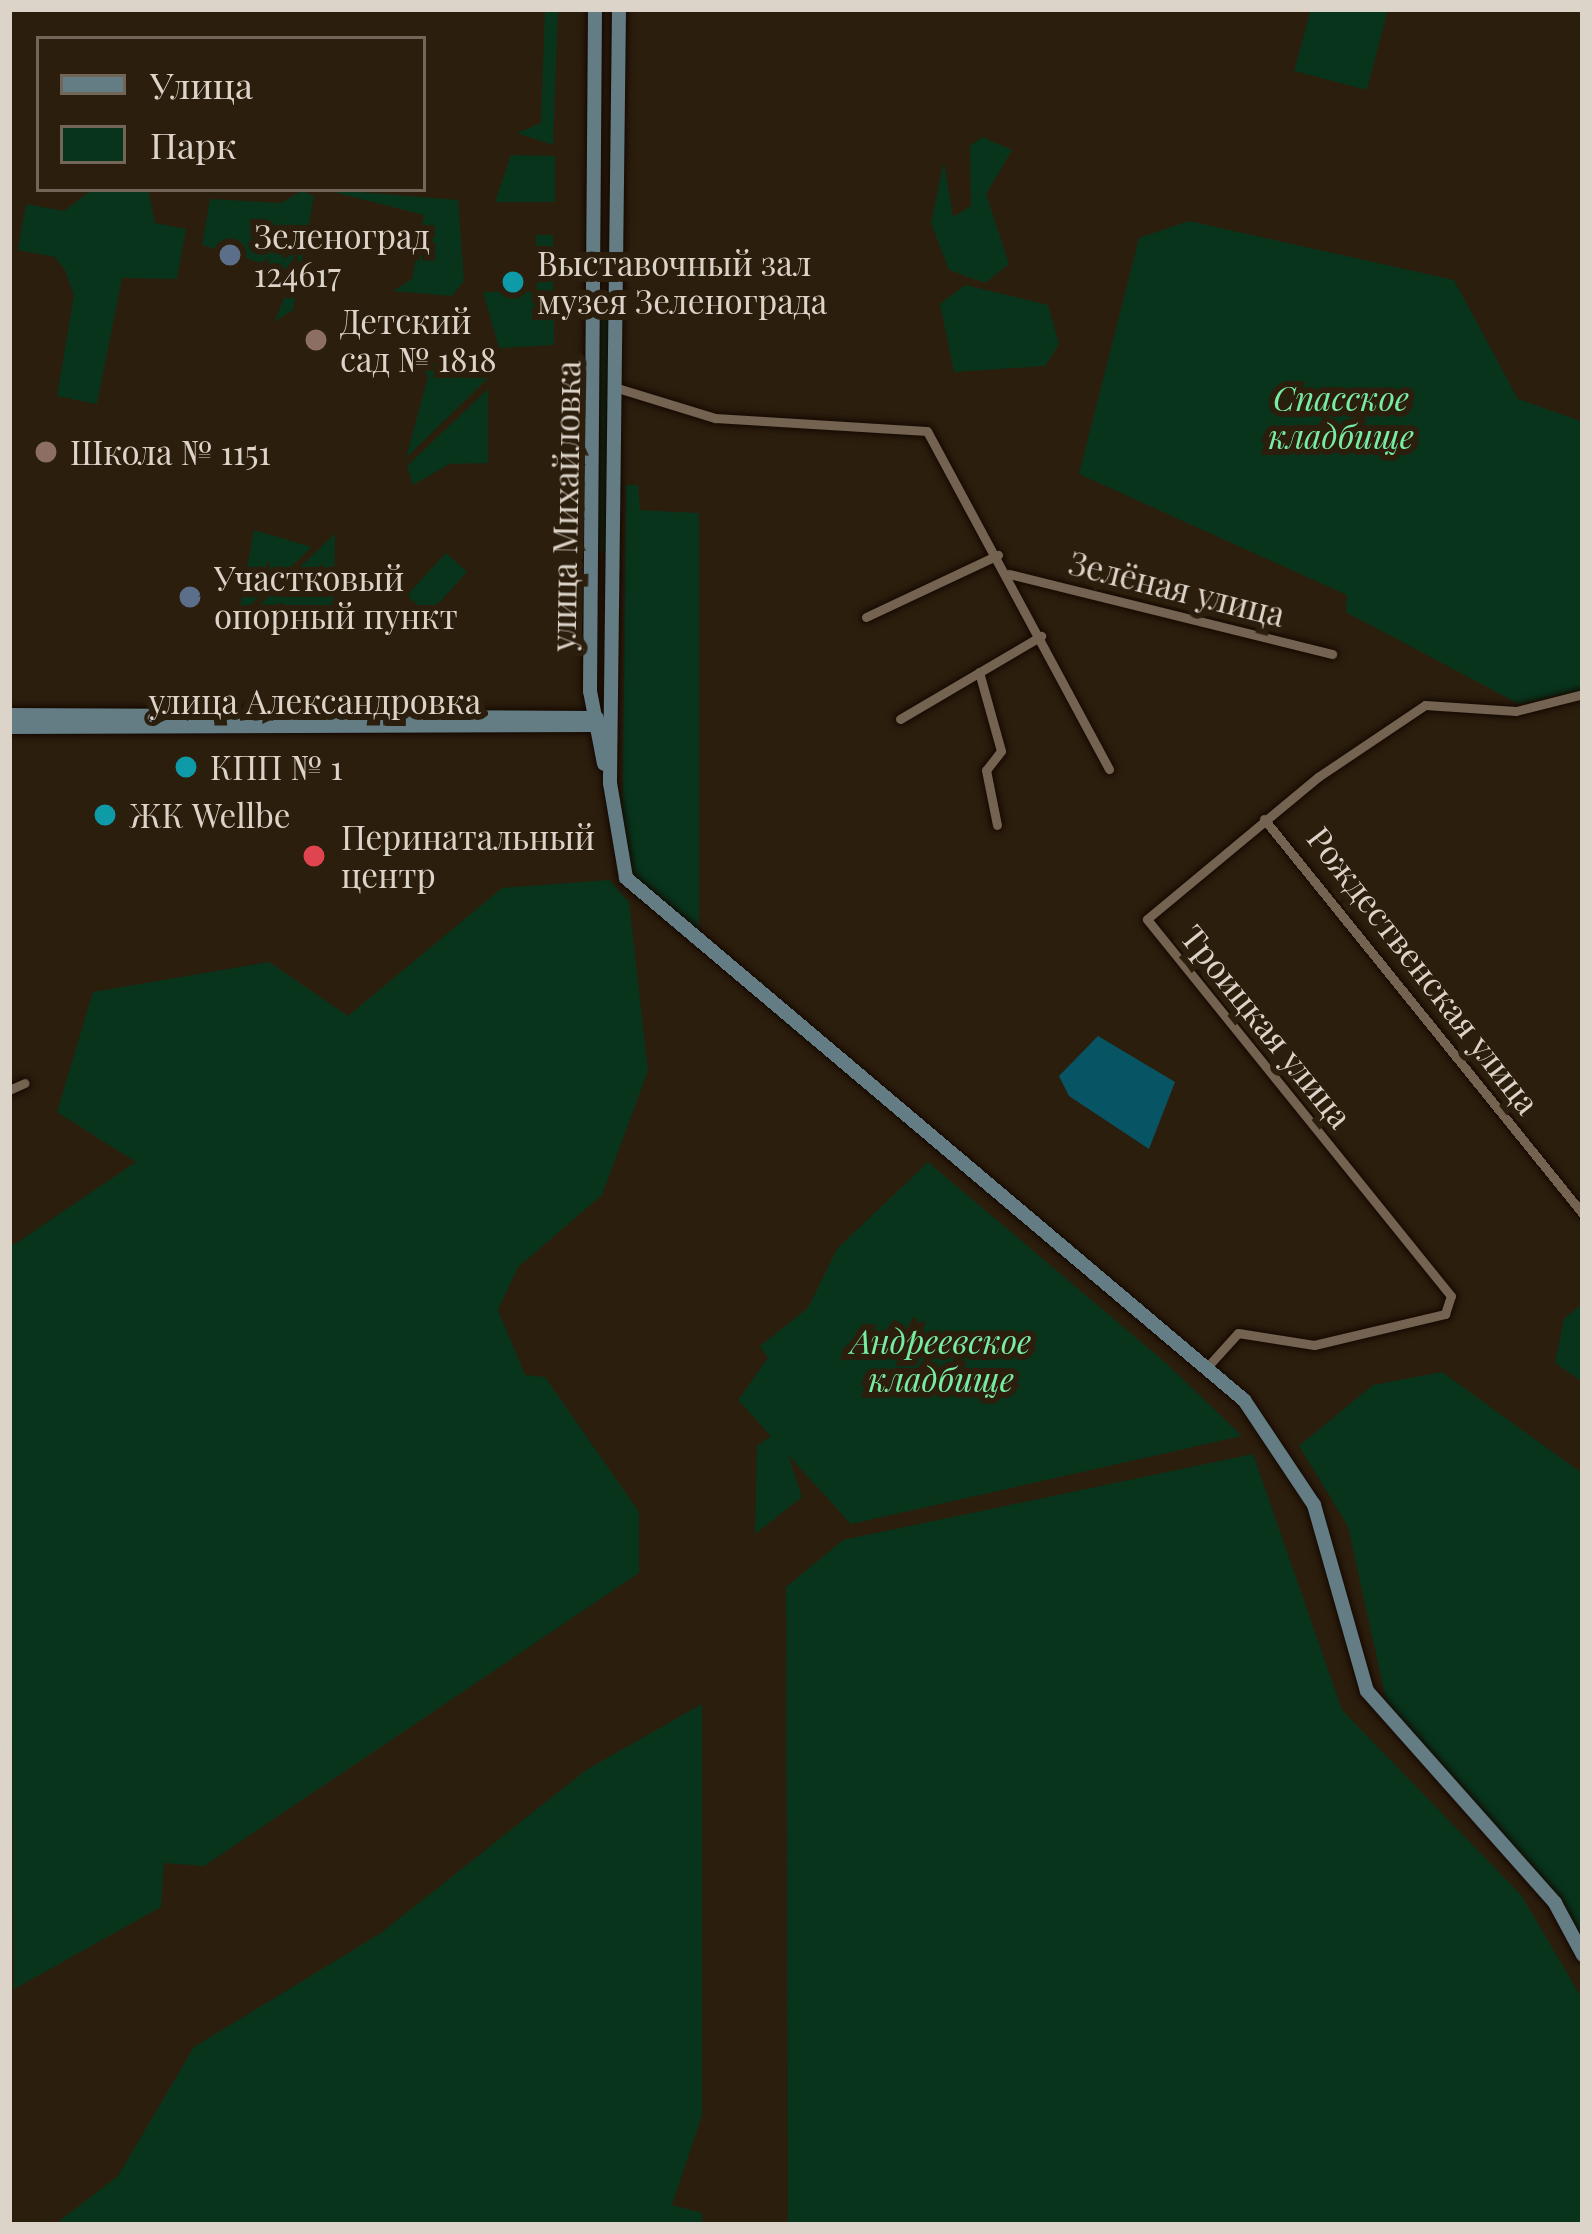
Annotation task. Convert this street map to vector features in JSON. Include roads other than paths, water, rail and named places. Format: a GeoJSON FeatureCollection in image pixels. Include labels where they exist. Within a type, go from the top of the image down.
{"type":"FeatureCollection","features":[{"type":"Feature","properties":{"kind":"main road","name":"улица Михайловка"},"geometry":{"type":"LineString","coordinates":[[595,9],[590,691],[603,722]]}},
{"type":"Feature","properties":{"kind":"main road","name":"улица Михайловка"},"geometry":{"type":"LineString","coordinates":[[603,722],[619,9]]}},
{"type":"Feature","properties":{"kind":"main road"},"geometry":{"type":"LineString","coordinates":[[590,691],[562,722],[601,753]]}},
{"type":"Feature","properties":{"kind":"main road","name":"улица Александровка"},"geometry":{"type":"LineString","coordinates":[[9,715],[562,722]]}},
{"type":"Feature","properties":{"kind":"main road"},"geometry":{"type":"LineString","coordinates":[[603,722],[601,753],[610,783]]}},
{"type":"Feature","properties":{"kind":"main road"},"geometry":{"type":"LineString","coordinates":[[603,722],[617,859],[643,898],[1209,1365],[1313,1505],[1367,1691],[1555,1903],[1583,1955]]}},
{"type":"Feature","properties":{"kind":"main road","name":"улица Александровка"},"geometry":{"type":"LineString","coordinates":[[9,727],[603,722]]}},
{"type":"Feature","properties":{"kind":"street"},"geometry":{"type":"LineString","coordinates":[[595,116],[618,116]]}},
{"type":"Feature","properties":{"kind":"street"},"geometry":{"type":"LineString","coordinates":[[594,298],[615,298]]}},
{"type":"Feature","properties":{"kind":"street"},"geometry":{"type":"LineString","coordinates":[[614,387],[715,418],[927,431],[1009,574],[1109,769]]}},
{"type":"Feature","properties":{"kind":"street"},"geometry":{"type":"LineString","coordinates":[[866,617],[998,555]]}},
{"type":"Feature","properties":{"kind":"street","name":"Зелёная улица"},"geometry":{"type":"LineString","coordinates":[[1009,574],[1332,654]]}},
{"type":"Feature","properties":{"kind":"street"},"geometry":{"type":"LineString","coordinates":[[900,718],[1041,636]]}},
{"type":"Feature","properties":{"kind":"street"},"geometry":{"type":"LineString","coordinates":[[979,672],[1001,751],[986,770],[998,825]]}},
{"type":"Feature","properties":{"kind":"street","name":"Троицкая улица"},"geometry":{"type":"LineString","coordinates":[[1209,1365],[1238,1333],[1314,1345],[1444,1314],[1451,1296],[1147,919],[1264,818],[1425,705],[1516,711],[1583,694]]}},
{"type":"Feature","properties":{"kind":"street","name":"Рождественская улица"},"geometry":{"type":"LineString","coordinates":[[1264,818],[1583,1214]]}},
{"type":"Feature","properties":{"kind":"street"},"geometry":{"type":"LineString","coordinates":[[9,1090],[25,1082]]}},
{"type":"Feature","properties":{"kind":"water"},"geometry":{"type":"Polygon","coordinates":[[[1098,1036],[1175,1082],[1149,1149],[1069,1096],[1059,1076],[1098,1036]]]}},
{"type":"Feature","properties":{"kind":"place","name":"Зеленоград 124617"},"geometry":{"type":"Point","coordinates":[230,255]}},
{"type":"Feature","properties":{"kind":"place","name":"Выставочный зал музея Зеленограда"},"geometry":{"type":"Point","coordinates":[513,282]}},
{"type":"Feature","properties":{"kind":"place","name":"Детский сад № 1818"},"geometry":{"type":"Point","coordinates":[316,340]}},
{"type":"Feature","properties":{"kind":"place","name":"Школа № 1151"},"geometry":{"type":"Point","coordinates":[46,452]}},
{"type":"Feature","properties":{"kind":"place","name":"Участковый опорный пункт"},"geometry":{"type":"Point","coordinates":[190,597]}},
{"type":"Feature","properties":{"kind":"place","name":"КПП № 1"},"geometry":{"type":"Point","coordinates":[186,767]}},
{"type":"Feature","properties":{"kind":"place","name":"ЖК Wellbe"},"geometry":{"type":"Point","coordinates":[105,815]}},
{"type":"Feature","properties":{"kind":"place","name":"Перинатальный центр"},"geometry":{"type":"Point","coordinates":[314,856]}},
{"type":"Feature","properties":{"kind":"park label","name":"Спасское кладбище"},"geometry":{"type":"Point","coordinates":[1341,417]}},
{"type":"Feature","properties":{"kind":"park label","name":"Андреевское кладбище"},"geometry":{"type":"Point","coordinates":[941,1360]}}]}
